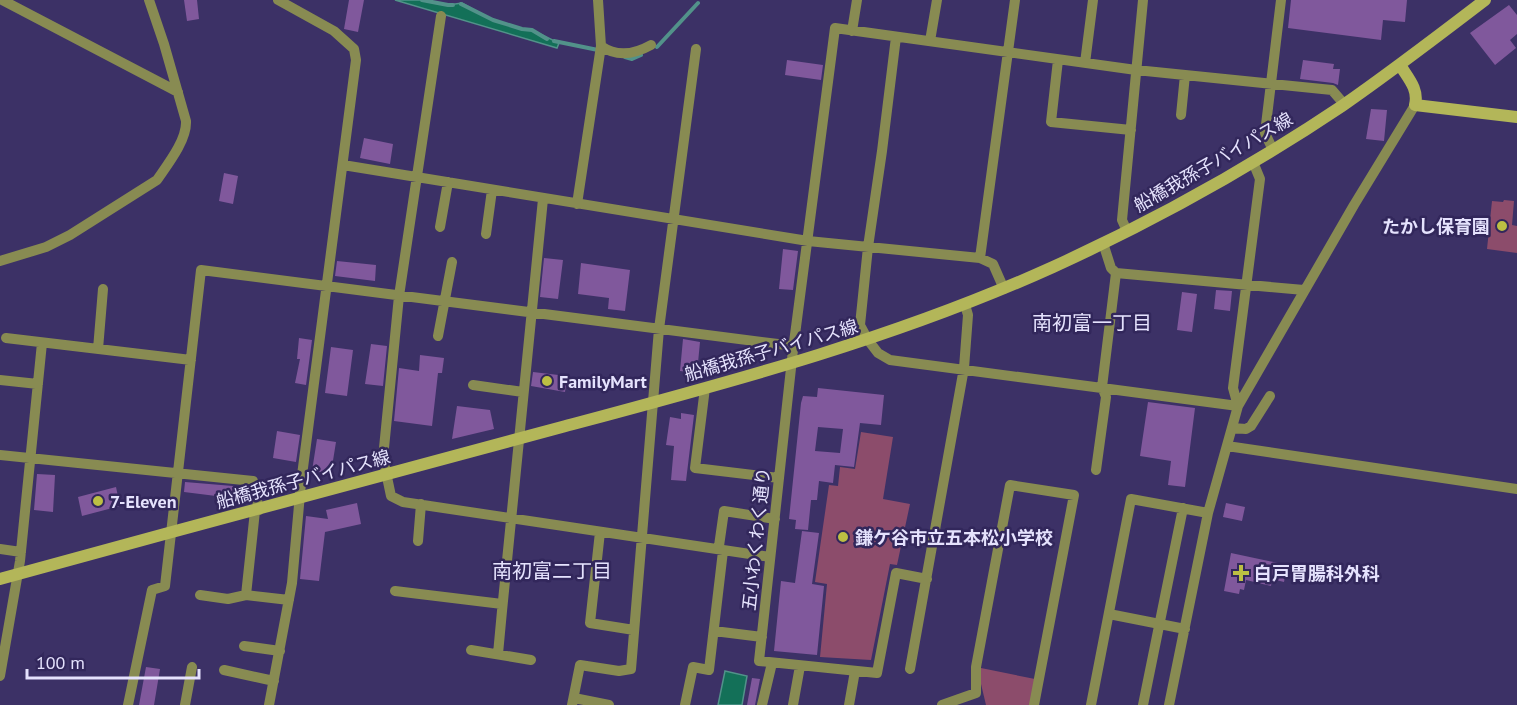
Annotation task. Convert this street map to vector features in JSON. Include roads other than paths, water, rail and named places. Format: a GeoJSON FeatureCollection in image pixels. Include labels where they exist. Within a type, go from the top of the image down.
{"type":"FeatureCollection","features":[{"type":"Feature","properties":{"kind":"street"},"geometry":{"type":"LineString","coordinates":[[2,0],[178,92]]}},
{"type":"Feature","properties":{"kind":"street"},"geometry":{"type":"LineString","coordinates":[[0,261],[46,247],[70,235],[157,180],[186,130],[178,92],[148,0]]}},
{"type":"Feature","properties":{"kind":"street"},"geometry":{"type":"LineString","coordinates":[[269,705],[289,600],[299,499],[356,60],[354,49],[334,31],[278,0]]}},
{"type":"Feature","properties":{"kind":"street"},"geometry":{"type":"LineString","coordinates":[[857,0],[852,31],[1136,70],[1332,90],[1344,104]]}},
{"type":"Feature","properties":{"kind":"street"},"geometry":{"type":"LineString","coordinates":[[930,41],[937,0]]}},
{"type":"Feature","properties":{"kind":"street"},"geometry":{"type":"LineString","coordinates":[[980,258],[1015,0]]}},
{"type":"Feature","properties":{"kind":"street"},"geometry":{"type":"LineString","coordinates":[[1085,63],[1093,0]]}},
{"type":"Feature","properties":{"kind":"street"},"geometry":{"type":"LineString","coordinates":[[1127,231],[1122,220],[1143,0]]}},
{"type":"Feature","properties":{"kind":"street"},"geometry":{"type":"LineString","coordinates":[[1273,150],[1265,133],[1281,0]]}},
{"type":"Feature","properties":{"kind":"street"},"geometry":{"type":"LineString","coordinates":[[577,204],[601,46],[597,1]]}},
{"type":"Feature","properties":{"kind":"street","name":"船橋我孫子バイパス線"},"geometry":{"type":"LineString","coordinates":[[0,579],[792,364],[868,340],[965,305],[1127,231],[1253,162],[1400,65],[1480,1]]}},
{"type":"Feature","properties":{"kind":"street"},"geometry":{"type":"LineString","coordinates":[[441,16],[399,296],[382,458],[391,496],[403,502],[770,557]]}},
{"type":"Feature","properties":{"kind":"street","name":"五小わくわく通り"},"geometry":{"type":"LineString","coordinates":[[772,663],[759,661],[792,364],[835,28],[852,31]]}},
{"type":"Feature","properties":{"kind":"street"},"geometry":{"type":"LineString","coordinates":[[896,37],[860,325],[878,353],[890,360],[1238,406]]}},
{"type":"Feature","properties":{"kind":"street"},"geometry":{"type":"LineString","coordinates":[[601,46],[609,51],[625,54],[636,53],[651,45]]}},
{"type":"Feature","properties":{"kind":"street"},"geometry":{"type":"LineString","coordinates":[[609,705],[573,701],[580,665],[619,671],[631,669],[659,329],[696,49]]}},
{"type":"Feature","properties":{"kind":"street"},"geometry":{"type":"LineString","coordinates":[[1058,60],[1051,122],[1131,130]]}},
{"type":"Feature","properties":{"kind":"street"},"geometry":{"type":"LineString","coordinates":[[1169,705],[1208,513],[1238,406],[1304,290],[1415,105],[1417,97],[1415,89],[1400,65]]}},
{"type":"Feature","properties":{"kind":"street"},"geometry":{"type":"LineString","coordinates":[[1181,115],[1185,75]]}},
{"type":"Feature","properties":{"kind":"street"},"geometry":{"type":"LineString","coordinates":[[1415,105],[1517,117]]}},
{"type":"Feature","properties":{"kind":"street"},"geometry":{"type":"LineString","coordinates":[[1238,406],[1233,388],[1260,179],[1253,162]]}},
{"type":"Feature","properties":{"kind":"street"},"geometry":{"type":"LineString","coordinates":[[343,165],[808,241],[980,258],[993,264],[1004,289]]}},
{"type":"Feature","properties":{"kind":"street"},"geometry":{"type":"LineString","coordinates":[[440,227],[448,182]]}},
{"type":"Feature","properties":{"kind":"street"},"geometry":{"type":"LineString","coordinates":[[486,234],[492,190]]}},
{"type":"Feature","properties":{"kind":"street"},"geometry":{"type":"LineString","coordinates":[[498,654],[543,199]]}},
{"type":"Feature","properties":{"kind":"street"},"geometry":{"type":"LineString","coordinates":[[1096,470],[1106,397],[1102,387],[1116,273],[1102,243]]}},
{"type":"Feature","properties":{"kind":"street"},"geometry":{"type":"LineString","coordinates":[[438,336],[452,262]]}},
{"type":"Feature","properties":{"kind":"street"},"geometry":{"type":"LineString","coordinates":[[128,705],[152,590],[165,586],[201,270],[786,345]]}},
{"type":"Feature","properties":{"kind":"street"},"geometry":{"type":"LineString","coordinates":[[1116,273],[1304,290]]}},
{"type":"Feature","properties":{"kind":"street"},"geometry":{"type":"LineString","coordinates":[[98,349],[103,289]]}},
{"type":"Feature","properties":{"kind":"street"},"geometry":{"type":"LineString","coordinates":[[910,669],[964,368],[968,315],[965,305]]}},
{"type":"Feature","properties":{"kind":"street"},"geometry":{"type":"LineString","coordinates":[[6,338],[191,360]]}},
{"type":"Feature","properties":{"kind":"street"},"geometry":{"type":"LineString","coordinates":[[0,676],[21,552],[42,343]]}},
{"type":"Feature","properties":{"kind":"street"},"geometry":{"type":"LineString","coordinates":[[0,380],[38,384]]}},
{"type":"Feature","properties":{"kind":"street"},"geometry":{"type":"LineString","coordinates":[[473,385],[523,392]]}},
{"type":"Feature","properties":{"kind":"street"},"geometry":{"type":"LineString","coordinates":[[705,388],[695,468],[779,478]]}},
{"type":"Feature","properties":{"kind":"street"},"geometry":{"type":"LineString","coordinates":[[1232,428],[1246,429],[1251,426],[1270,396]]}},
{"type":"Feature","properties":{"kind":"street"},"geometry":{"type":"LineString","coordinates":[[1227,446],[1517,489]]}},
{"type":"Feature","properties":{"kind":"street"},"geometry":{"type":"LineString","coordinates":[[0,455],[253,481],[257,510],[246,595]]}},
{"type":"Feature","properties":{"kind":"street"},"geometry":{"type":"LineString","coordinates":[[981,705],[976,693],[976,667],[1010,485],[1074,495],[1034,705]]}},
{"type":"Feature","properties":{"kind":"street"},"geometry":{"type":"LineString","coordinates":[[1090,705],[1131,499],[1208,513]]}},
{"type":"Feature","properties":{"kind":"street"},"geometry":{"type":"LineString","coordinates":[[418,541],[421,504]]}},
{"type":"Feature","properties":{"kind":"street"},"geometry":{"type":"LineString","coordinates":[[1143,705],[1183,508]]}},
{"type":"Feature","properties":{"kind":"street"},"geometry":{"type":"LineString","coordinates":[[685,705],[693,667],[710,670],[723,551],[719,546],[724,511],[775,519]]}},
{"type":"Feature","properties":{"kind":"street"},"geometry":{"type":"LineString","coordinates":[[600,532],[590,623],[634,630]]}},
{"type":"Feature","properties":{"kind":"street"},"geometry":{"type":"LineString","coordinates":[[0,549],[21,552]]}},
{"type":"Feature","properties":{"kind":"street"},"geometry":{"type":"LineString","coordinates":[[762,705],[772,663],[877,673],[896,573],[927,579]]}},
{"type":"Feature","properties":{"kind":"street"},"geometry":{"type":"LineString","coordinates":[[395,591],[502,604]]}},
{"type":"Feature","properties":{"kind":"street"},"geometry":{"type":"LineString","coordinates":[[200,595],[228,599],[246,595],[289,600]]}},
{"type":"Feature","properties":{"kind":"street"},"geometry":{"type":"LineString","coordinates":[[1109,614],[1185,629]]}},
{"type":"Feature","properties":{"kind":"street"},"geometry":{"type":"LineString","coordinates":[[714,631],[762,637]]}},
{"type":"Feature","properties":{"kind":"street"},"geometry":{"type":"LineString","coordinates":[[244,646],[280,651]]}},
{"type":"Feature","properties":{"kind":"street"},"geometry":{"type":"LineString","coordinates":[[471,650],[531,660]]}},
{"type":"Feature","properties":{"kind":"street"},"geometry":{"type":"LineString","coordinates":[[793,705],[800,666]]}},
{"type":"Feature","properties":{"kind":"street"},"geometry":{"type":"LineString","coordinates":[[185,705],[192,667]]}},
{"type":"Feature","properties":{"kind":"street"},"geometry":{"type":"LineString","coordinates":[[224,670],[274,681]]}},
{"type":"Feature","properties":{"kind":"street"},"geometry":{"type":"LineString","coordinates":[[849,705],[855,671]]}},
{"type":"Feature","properties":{"kind":"street"},"geometry":{"type":"LineString","coordinates":[[942,705],[976,693]]}},
{"type":"Feature","properties":{"kind":"waterway"},"geometry":{"type":"LineString","coordinates":[[422,0],[453,5]]}},
{"type":"Feature","properties":{"kind":"waterway"},"geometry":{"type":"LineString","coordinates":[[657,47],[698,3]]}},
{"type":"Feature","properties":{"kind":"waterway"},"geometry":{"type":"LineString","coordinates":[[461,4],[493,20],[532,30],[547,39]]}},
{"type":"Feature","properties":{"kind":"waterway"},"geometry":{"type":"LineString","coordinates":[[554,41],[598,50]]}},
{"type":"Feature","properties":{"kind":"waterway"},"geometry":{"type":"LineString","coordinates":[[625,57],[632,59],[641,55]]}},
{"type":"Feature","properties":{"kind":"place","name":"たかし保育園"},"geometry":{"type":"Point","coordinates":[1502,226]}},
{"type":"Feature","properties":{"kind":"place","name":"FamilyMart"},"geometry":{"type":"Point","coordinates":[547,381]}},
{"type":"Feature","properties":{"kind":"place","name":"7-Eleven"},"geometry":{"type":"Point","coordinates":[98,501]}},
{"type":"Feature","properties":{"kind":"place","name":"鎌ケ谷市立五本松小学校"},"geometry":{"type":"Point","coordinates":[843,537]}},
{"type":"Feature","properties":{"kind":"place","name":"白戸胃腸科外科"},"geometry":{"type":"Point","coordinates":[1241,573]}},
{"type":"Feature","properties":{"kind":"district","name":"南初富一丁目"},"geometry":{"type":"Point","coordinates":[1092,323]}},
{"type":"Feature","properties":{"kind":"district","name":"南初富二丁目"},"geometry":{"type":"Point","coordinates":[552,571]}}]}
